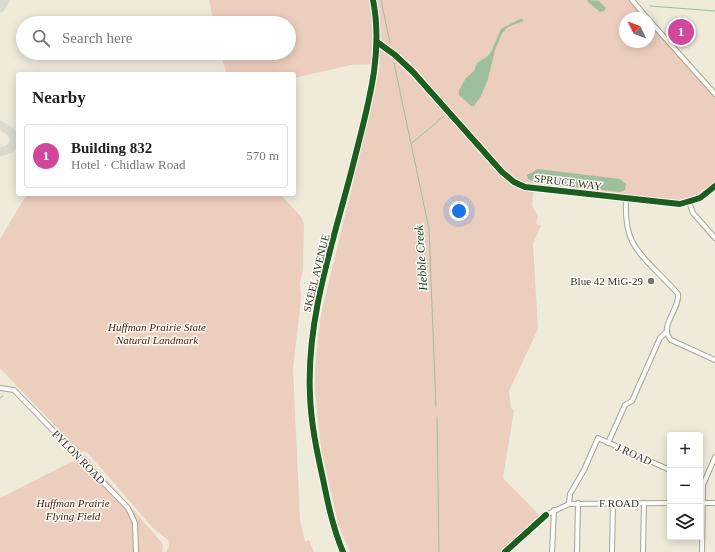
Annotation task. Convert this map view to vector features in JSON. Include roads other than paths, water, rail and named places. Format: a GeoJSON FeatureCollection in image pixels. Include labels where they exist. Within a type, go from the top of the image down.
{"type":"FeatureCollection","features":[{"type":"Feature","properties":{"kind":"street","name":"SKEEL AVENUE"},"geometry":{"type":"LineString","coordinates":[[343,552],[330,512],[315,442],[310,395],[310,367],[314,322],[369,101],[376,64],[377,42],[373,0]]}},
{"type":"Feature","properties":{"kind":"street"},"geometry":{"type":"LineString","coordinates":[[632,0],[642,12]]}},
{"type":"Feature","properties":{"kind":"street"},"geometry":{"type":"LineString","coordinates":[[655,27],[715,94]]}},
{"type":"Feature","properties":{"kind":"street","name":"SPRUCE WAY"},"geometry":{"type":"LineString","coordinates":[[377,42],[404,64],[502,172],[514,182],[525,187],[680,204],[704,196],[715,186]]}},
{"type":"Feature","properties":{"kind":"street"},"geometry":{"type":"LineString","coordinates":[[608,443],[625,405],[632,401],[660,338],[666,332],[666,328],[677,302],[678,294],[642,255],[630,238],[625,220],[626,199]]}},
{"type":"Feature","properties":{"kind":"street"},"geometry":{"type":"LineString","coordinates":[[689,202],[693,213],[715,238]]}},
{"type":"Feature","properties":{"kind":"street"},"geometry":{"type":"LineString","coordinates":[[666,332],[671,340],[715,360]]}},
{"type":"Feature","properties":{"kind":"street","name":"PYLON ROAD"},"geometry":{"type":"LineString","coordinates":[[0,388],[14,390],[128,508],[135,523],[136,552]]}},
{"type":"Feature","properties":{"kind":"street","name":"J ROAD"},"geometry":{"type":"LineString","coordinates":[[569,504],[570,494],[584,470],[598,438],[667,469]]}},
{"type":"Feature","properties":{"kind":"street"},"geometry":{"type":"LineString","coordinates":[[703,480],[715,458]]}},
{"type":"Feature","properties":{"kind":"street"},"geometry":{"type":"LineString","coordinates":[[577,552],[578,503]]}},
{"type":"Feature","properties":{"kind":"street"},"geometry":{"type":"LineString","coordinates":[[612,552],[613,503]]}},
{"type":"Feature","properties":{"kind":"street"},"geometry":{"type":"LineString","coordinates":[[643,552],[644,503]]}},
{"type":"Feature","properties":{"kind":"street","name":"F ROAD"},"geometry":{"type":"LineString","coordinates":[[505,552],[546,514],[569,504],[667,503]]}},
{"type":"Feature","properties":{"kind":"street"},"geometry":{"type":"LineString","coordinates":[[703,503],[715,503]]}},
{"type":"Feature","properties":{"kind":"street"},"geometry":{"type":"LineString","coordinates":[[701,504],[702,552]]}},
{"type":"Feature","properties":{"kind":"street"},"geometry":{"type":"LineString","coordinates":[[552,552],[554,510]]}},
{"type":"Feature","properties":{"kind":"waterway","name":"Hebble Creek"},"geometry":{"type":"LineString","coordinates":[[381,0],[390,43]]}},
{"type":"Feature","properties":{"kind":"waterway"},"geometry":{"type":"LineString","coordinates":[[650,6],[715,11]]}},
{"type":"Feature","properties":{"kind":"waterway","name":"Hebble Creek"},"geometry":{"type":"LineString","coordinates":[[394,63],[429,229],[436,407]]}},
{"type":"Feature","properties":{"kind":"waterway"},"geometry":{"type":"LineString","coordinates":[[412,143],[444,116]]}},
{"type":"Feature","properties":{"kind":"waterway","name":"Hebble Creek"},"geometry":{"type":"LineString","coordinates":[[437,417],[439,552]]}},
{"type":"Feature","properties":{"kind":"place","name":"Building 832"},"geometry":{"type":"Point","coordinates":[681,32]}},
{"type":"Feature","properties":{"kind":"place","name":"Blue 42 MiG-29"},"geometry":{"type":"Point","coordinates":[651,281]}},
{"type":"Feature","properties":{"kind":"park label","name":"Huffman Prairie State Natural Landmark"},"geometry":{"type":"Point","coordinates":[157,333]}},
{"type":"Feature","properties":{"kind":"park label","name":"Huffman Prairie Flying Field"},"geometry":{"type":"Point","coordinates":[73,509]}}]}
